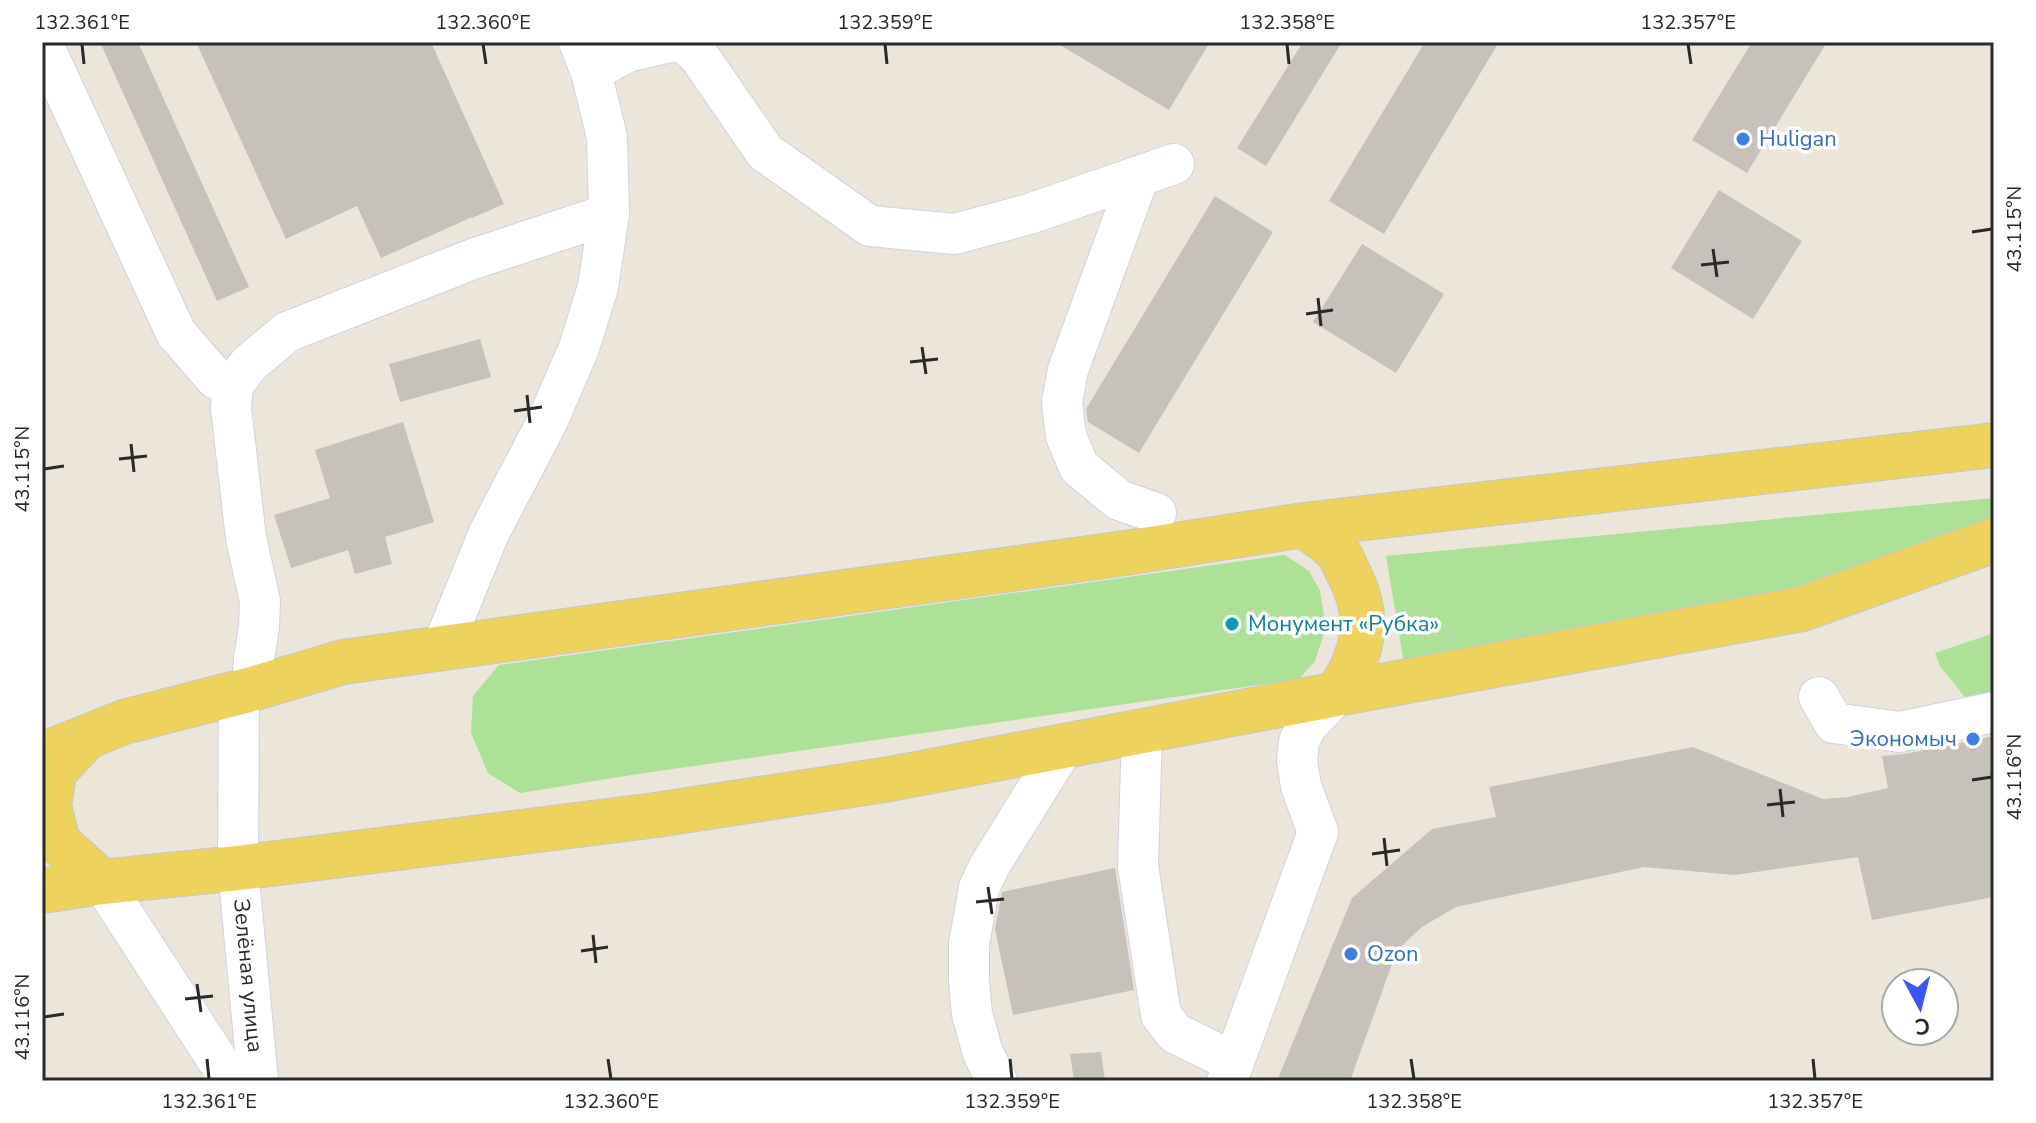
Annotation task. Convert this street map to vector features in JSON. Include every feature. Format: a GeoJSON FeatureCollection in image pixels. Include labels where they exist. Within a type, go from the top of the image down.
{"type":"FeatureCollection","features":[{"type":"Feature","properties":{"kind":"main road"},"geometry":{"type":"LineString","coordinates":[[43,753],[124,722],[343,662],[1125,553],[1304,525],[1994,445]]}},
{"type":"Feature","properties":{"kind":"main road"},"geometry":{"type":"LineString","coordinates":[[1304,525],[1339,553],[1359,595],[1361,643],[1356,661],[1337,694]]}},
{"type":"Feature","properties":{"kind":"main road"},"geometry":{"type":"LineString","coordinates":[[42,891],[656,815],[890,779],[1802,609],[1994,540]]}},
{"type":"Feature","properties":{"kind":"main road"},"geometry":{"type":"LineString","coordinates":[[87,737],[54,772],[49,806],[58,842],[102,882]]}},
{"type":"Feature","properties":{"kind":"street"},"geometry":{"type":"LineString","coordinates":[[42,42],[176,333],[216,379],[233,385],[249,364],[287,332],[473,259],[609,214]]}},
{"type":"Feature","properties":{"kind":"street"},"geometry":{"type":"LineString","coordinates":[[442,648],[483,520],[547,422],[579,348],[598,287],[609,214],[607,137],[585,57],[670,42]]}},
{"type":"Feature","properties":{"kind":"street"},"geometry":{"type":"LineString","coordinates":[[683,42],[699,56],[765,152],[870,226],[955,234],[1029,214],[1156,170],[1068,370],[1062,402],[1066,436],[1079,467],[1119,500],[1156,513]]}},
{"type":"Feature","properties":{"kind":"street","name":"Зелёная улица"},"geometry":{"type":"LineString","coordinates":[[233,385],[231,408],[246,538],[260,601],[245,690],[238,868],[258,1081]]}},
{"type":"Feature","properties":{"kind":"street"},"geometry":{"type":"LineString","coordinates":[[1142,731],[1138,866],[1161,1015],[1175,1033],[1231,1071],[1318,832],[1301,786],[1297,760],[1299,742],[1306,726],[1337,694]]}},
{"type":"Feature","properties":{"kind":"street"},"geometry":{"type":"LineString","coordinates":[[1819,697],[1834,723],[1900,732],[1994,712]]}},
{"type":"Feature","properties":{"kind":"street"},"geometry":{"type":"LineString","coordinates":[[997,1081],[983,1053],[972,1014],[969,944],[979,888],[1064,746]]}},
{"type":"Feature","properties":{"kind":"street"},"geometry":{"type":"LineString","coordinates":[[102,882],[231,1081]]}},
{"type":"Feature","properties":{"kind":"green space"},"geometry":{"type":"Polygon","coordinates":[[[1994,498],[1994,525],[1813,597],[1406,675],[1386,556],[1994,498]]]}},
{"type":"Feature","properties":{"kind":"green space"},"geometry":{"type":"Polygon","coordinates":[[[1285,555],[1309,571],[1320,591],[1326,627],[1315,661],[1299,679],[520,793],[488,773],[471,733],[473,696],[499,665],[1285,555]]]}},
{"type":"Feature","properties":{"kind":"green space"},"geometry":{"type":"Polygon","coordinates":[[[1994,633],[1994,702],[1972,706],[1940,666],[1935,653],[1994,633]]]}},
{"type":"Feature","properties":{"kind":"building"},"geometry":{"type":"Polygon","coordinates":[[[100,42],[138,42],[249,287],[217,301],[100,42]]]}},
{"type":"Feature","properties":{"kind":"building"},"geometry":{"type":"Polygon","coordinates":[[[196,42],[431,42],[504,204],[381,258],[357,206],[286,239],[196,42]]]}},
{"type":"Feature","properties":{"kind":"building"},"geometry":{"type":"Polygon","coordinates":[[[1055,42],[1210,42],[1169,110],[1055,42]]]}},
{"type":"Feature","properties":{"kind":"building"},"geometry":{"type":"Polygon","coordinates":[[[1303,42],[1342,42],[1266,166],[1237,148],[1303,42]]]}},
{"type":"Feature","properties":{"kind":"building"},"geometry":{"type":"Polygon","coordinates":[[[1425,42],[1499,42],[1384,234],[1329,201],[1425,42]]]}},
{"type":"Feature","properties":{"kind":"building"},"geometry":{"type":"Polygon","coordinates":[[[1752,42],[1827,42],[1747,173],[1692,140],[1752,42]]]}},
{"type":"Feature","properties":{"kind":"building"},"geometry":{"type":"Polygon","coordinates":[[[1719,190],[1802,241],[1753,319],[1671,268],[1719,190]]]}},
{"type":"Feature","properties":{"kind":"building"},"geometry":{"type":"Polygon","coordinates":[[[1215,196],[1273,232],[1139,453],[1088,422],[1086,409],[1215,196]]]}},
{"type":"Feature","properties":{"kind":"building"},"geometry":{"type":"Polygon","coordinates":[[[1362,244],[1444,294],[1396,373],[1313,322],[1362,244]]]}},
{"type":"Feature","properties":{"kind":"building"},"geometry":{"type":"Polygon","coordinates":[[[480,339],[491,377],[400,402],[389,364],[480,339]]]}},
{"type":"Feature","properties":{"kind":"building"},"geometry":{"type":"Polygon","coordinates":[[[403,422],[434,522],[385,537],[392,564],[355,574],[348,550],[291,568],[274,515],[330,498],[315,450],[403,422]]]}},
{"type":"Feature","properties":{"kind":"building"},"geometry":{"type":"Polygon","coordinates":[[[1994,736],[1994,897],[1872,920],[1858,857],[1735,875],[1644,867],[1456,907],[1422,927],[1397,950],[1350,1081],[1277,1081],[1352,898],[1432,829],[1496,817],[1489,787],[1693,747],[1823,799],[1848,797],[1888,788],[1882,756],[1994,736]]]}},
{"type":"Feature","properties":{"kind":"building"},"geometry":{"type":"Polygon","coordinates":[[[1115,868],[1134,990],[1013,1015],[995,929],[1002,892],[1115,868]]]}},
{"type":"Feature","properties":{"kind":"building"},"geometry":{"type":"Polygon","coordinates":[[[1101,1052],[1105,1081],[1074,1081],[1070,1054],[1101,1052]]]}},
{"type":"Feature","properties":{"kind":"place","name":"Huligan"},"geometry":{"type":"Point","coordinates":[1743,139]}},
{"type":"Feature","properties":{"kind":"place","name":"Монумент «Рубка»"},"geometry":{"type":"Point","coordinates":[1232,624]}},
{"type":"Feature","properties":{"kind":"place","name":"Экономыч"},"geometry":{"type":"Point","coordinates":[1973,739]}},
{"type":"Feature","properties":{"kind":"place","name":"Ozon"},"geometry":{"type":"Point","coordinates":[1351,954]}}]}
